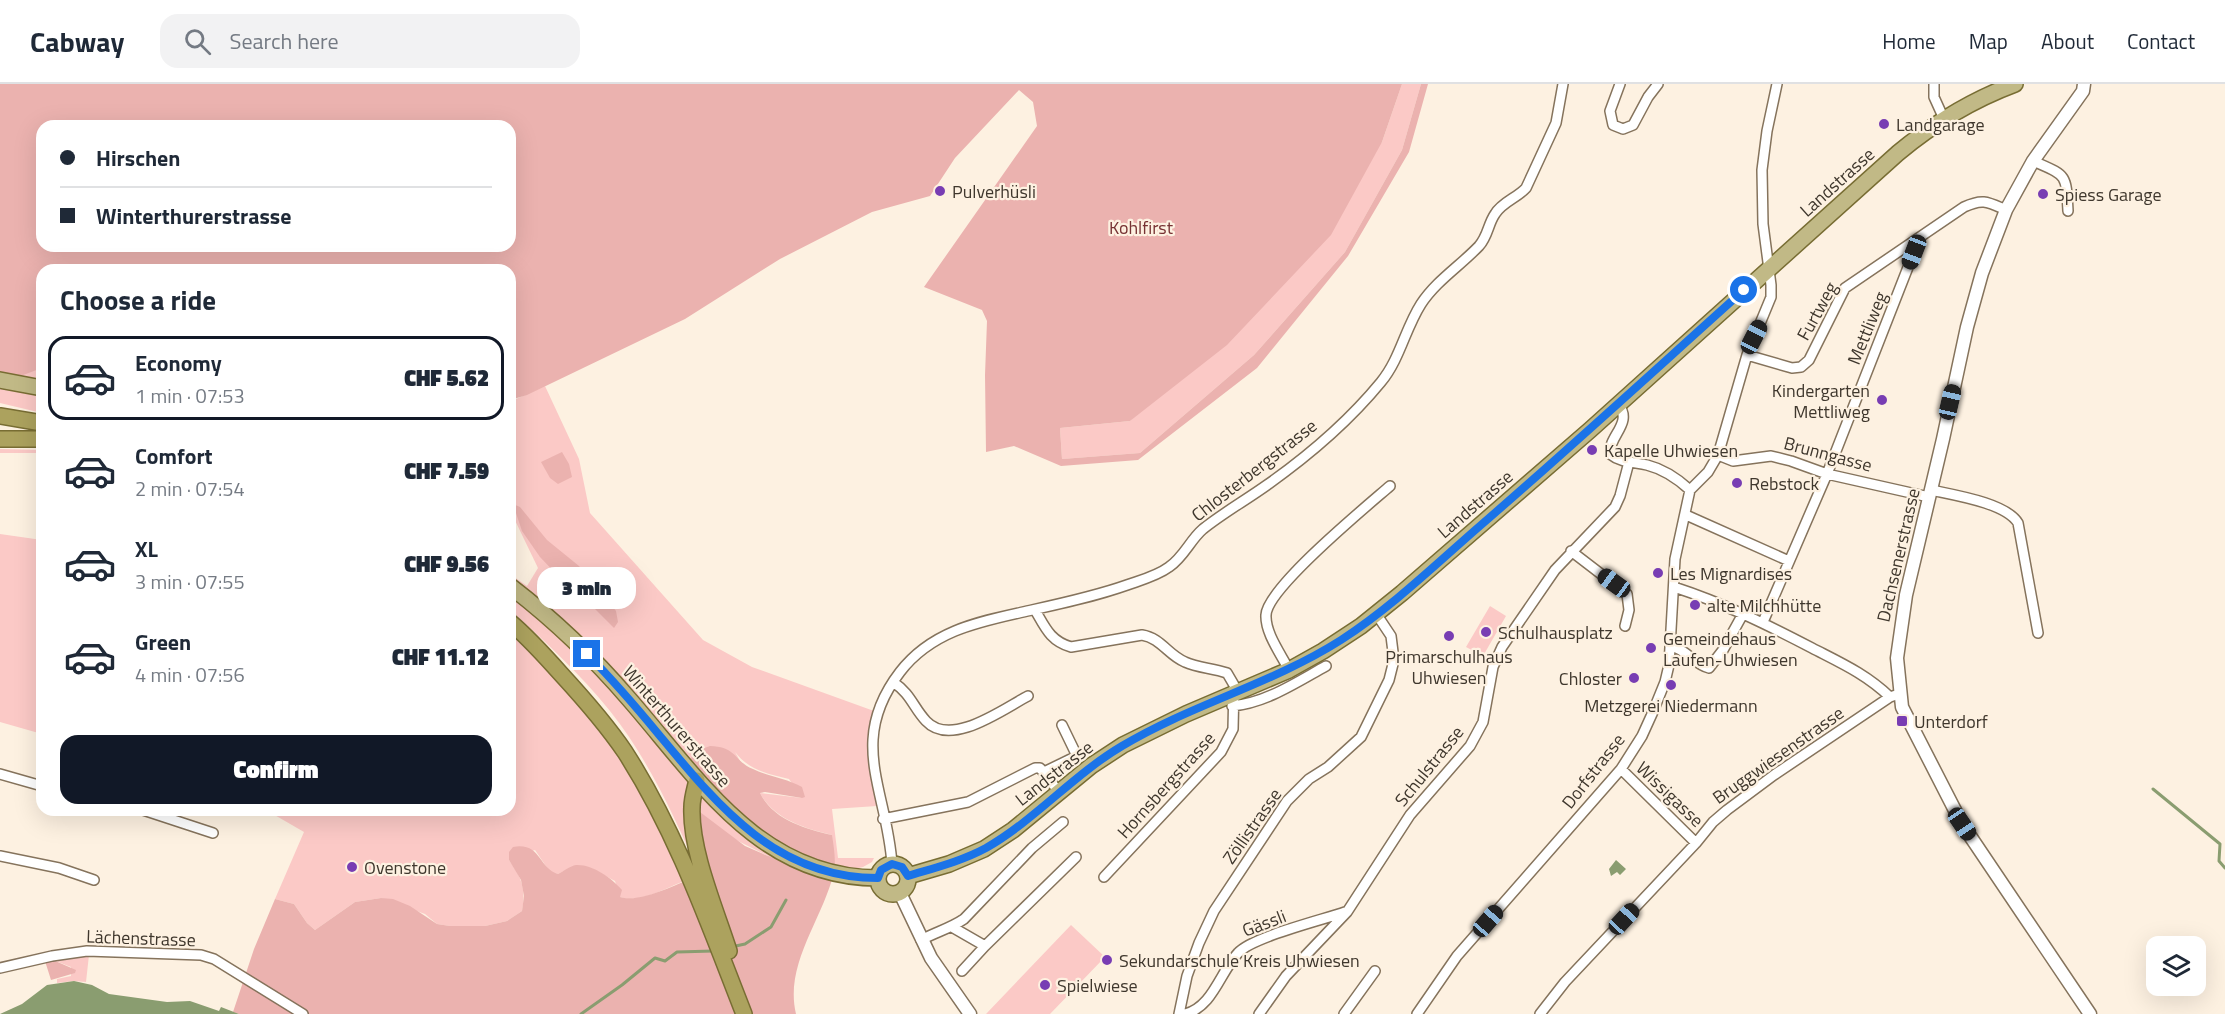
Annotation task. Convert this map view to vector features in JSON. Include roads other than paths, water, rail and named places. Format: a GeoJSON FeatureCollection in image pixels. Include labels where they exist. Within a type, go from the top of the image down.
{"type":"FeatureCollection","features":[{"type":"Feature","properties":{"kind":"highway"},"geometry":{"type":"LineString","coordinates":[[0,416],[36,422]]}},
{"type":"Feature","properties":{"kind":"highway"},"geometry":{"type":"LineString","coordinates":[[0,439],[36,439]]}},
{"type":"Feature","properties":{"kind":"highway"},"geometry":{"type":"LineString","coordinates":[[516,627],[580,694],[629,759],[670,833],[729,951],[744,1014]]}},
{"type":"Feature","properties":{"kind":"highway"},"geometry":{"type":"LineString","coordinates":[[695,787],[692,809],[693,828],[712,916],[735,979],[754,1014]]}},
{"type":"Feature","properties":{"kind":"main road","name":"Landstrasse"},"geometry":{"type":"LineString","coordinates":[[908,876],[949,864],[984,849],[1013,830],[1091,766],[1123,745],[1186,714],[1232,701],[1343,639],[1377,615],[1618,404],[1898,153],[1944,119],[1970,104],[2016,84]]}},
{"type":"Feature","properties":{"kind":"main road"},"geometry":{"type":"LineString","coordinates":[[0,380],[36,387]]}},
{"type":"Feature","properties":{"kind":"main road","name":"Winterthurerstrasse"},"geometry":{"type":"LineString","coordinates":[[516,591],[549,618],[598,665],[695,787],[722,806],[754,835],[782,853],[828,873],[878,878]]}},
{"type":"Feature","properties":{"kind":"main road"},"geometry":{"type":"LineString","coordinates":[[892,864],[902,867],[908,876],[906,887],[900,893],[885,892],[879,886],[878,878],[883,868],[892,864]]}},
{"type":"Feature","properties":{"kind":"street","name":"Chlosterbergstrasse"},"geometry":{"type":"LineString","coordinates":[[892,864],[874,771],[873,738],[878,712],[893,682],[917,653],[951,631],[982,621],[1117,589],[1162,572],[1182,556],[1201,531],[1268,484],[1315,447],[1382,381],[1393,364],[1411,322],[1427,296],[1484,239],[1500,207],[1519,196],[1526,188],[1556,123],[1563,84]]}},
{"type":"Feature","properties":{"kind":"street"},"geometry":{"type":"LineString","coordinates":[[1620,84],[1610,116],[1613,124],[1623,129],[1633,125],[1658,84]]}},
{"type":"Feature","properties":{"kind":"street"},"geometry":{"type":"LineString","coordinates":[[1618,404],[1623,411],[1623,419],[1609,447],[1610,454],[1629,462],[1650,466],[1676,478],[1690,490],[1708,472],[1718,455],[1748,355],[1771,297],[1762,224],[1762,170],[1767,131],[1778,84]]}},
{"type":"Feature","properties":{"kind":"street"},"geometry":{"type":"LineString","coordinates":[[1934,84],[1934,97],[1944,119]]}},
{"type":"Feature","properties":{"kind":"street","name":"Dachsenerstrasse"},"geometry":{"type":"LineString","coordinates":[[2084,84],[2083,91],[2032,161],[2006,210],[1982,273],[1967,327],[1906,595],[1896,658],[1895,695],[1962,824],[2090,1014]]}},
{"type":"Feature","properties":{"kind":"street"},"geometry":{"type":"LineString","coordinates":[[2032,161],[2062,174],[2067,182],[2068,211]]}},
{"type":"Feature","properties":{"kind":"street","name":"Furtweg"},"geometry":{"type":"LineString","coordinates":[[1748,355],[1792,368],[1800,367],[1809,360],[1845,288],[1974,202],[1986,201],[2006,210]]}},
{"type":"Feature","properties":{"kind":"street","name":"Mettliweg"},"geometry":{"type":"LineString","coordinates":[[1763,622],[1827,474],[1914,252],[1912,244]]}},
{"type":"Feature","properties":{"kind":"street","name":"Brunngasse"},"geometry":{"type":"LineString","coordinates":[[1718,455],[1733,461],[1771,456],[1827,474],[1930,493],[1972,498],[2007,511],[2019,524],[2038,633]]}},
{"type":"Feature","properties":{"kind":"street","name":"Schulstrasse"},"geometry":{"type":"LineString","coordinates":[[1259,1014],[1286,976],[1347,912],[1410,815],[1470,746],[1483,722],[1493,667],[1502,647],[1555,570],[1615,507],[1629,462]]}},
{"type":"Feature","properties":{"kind":"street"},"geometry":{"type":"LineString","coordinates":[[1289,670],[1267,624],[1266,614],[1270,601],[1338,530],[1390,486]]}},
{"type":"Feature","properties":{"kind":"street","name":"Dorfstrasse"},"geometry":{"type":"LineString","coordinates":[[1419,1013],[1456,956],[1621,769],[1641,736],[1658,700],[1669,665],[1676,552],[1690,490]]}},
{"type":"Feature","properties":{"kind":"street"},"geometry":{"type":"LineString","coordinates":[[1686,515],[1789,561]]}},
{"type":"Feature","properties":{"kind":"street"},"geometry":{"type":"LineString","coordinates":[[1571,551],[1627,594],[1629,610],[1625,626]]}},
{"type":"Feature","properties":{"kind":"street"},"geometry":{"type":"LineString","coordinates":[[1674,586],[1744,612],[1895,695]]}},
{"type":"Feature","properties":{"kind":"street"},"geometry":{"type":"LineString","coordinates":[[1035,610],[1051,638],[1071,647],[1142,635],[1150,636],[1158,640],[1175,657],[1187,663],[1227,673],[1234,685],[1232,701],[1260,700],[1326,666]]}},
{"type":"Feature","properties":{"kind":"street"},"geometry":{"type":"LineString","coordinates":[[1671,645],[1678,647],[1703,667],[1709,668],[1723,650],[1744,612]]}},
{"type":"Feature","properties":{"kind":"street","name":"Zöllistrasse"},"geometry":{"type":"LineString","coordinates":[[1179,1014],[1187,976],[1214,911],[1287,801],[1309,779],[1328,767],[1361,737],[1389,680],[1394,660],[1391,636],[1377,615]]}},
{"type":"Feature","properties":{"kind":"street"},"geometry":{"type":"LineString","coordinates":[[893,682],[909,695],[921,715],[930,724],[950,731],[969,727],[1028,696]]}},
{"type":"Feature","properties":{"kind":"street","name":"Bruggwiesenstrasse"},"geometry":{"type":"LineString","coordinates":[[1540,1014],[1565,982],[1713,822],[1774,775],[1895,695]]}},
{"type":"Feature","properties":{"kind":"street","name":"Hornsbergstrasse"},"geometry":{"type":"LineString","coordinates":[[1104,877],[1221,752],[1233,729],[1232,701]]}},
{"type":"Feature","properties":{"kind":"street"},"geometry":{"type":"LineString","coordinates":[[1044,772],[1077,756],[1062,725]]}},
{"type":"Feature","properties":{"kind":"street"},"geometry":{"type":"LineString","coordinates":[[884,819],[968,802],[1029,770],[1040,768],[1059,792]]}},
{"type":"Feature","properties":{"kind":"street","name":"Wissigasse"},"geometry":{"type":"LineString","coordinates":[[1621,769],[1696,843]]}},
{"type":"Feature","properties":{"kind":"street"},"geometry":{"type":"LineString","coordinates":[[0,774],[36,784]]}},
{"type":"Feature","properties":{"kind":"street"},"geometry":{"type":"LineString","coordinates":[[161,816],[213,833]]}},
{"type":"Feature","properties":{"kind":"street"},"geometry":{"type":"LineString","coordinates":[[921,940],[940,930],[952,927],[978,906],[1032,848],[1063,822]]}},
{"type":"Feature","properties":{"kind":"street"},"geometry":{"type":"LineString","coordinates":[[0,856],[59,868],[94,880]]}},
{"type":"Feature","properties":{"kind":"street"},"geometry":{"type":"LineString","coordinates":[[962,971],[1076,857]]}},
{"type":"Feature","properties":{"kind":"street"},"geometry":{"type":"LineString","coordinates":[[900,893],[921,940],[944,978],[970,1014]]}},
{"type":"Feature","properties":{"kind":"street","name":"Gässli"},"geometry":{"type":"LineString","coordinates":[[1185,1014],[1202,1004],[1233,959],[1246,945],[1347,912]]}},
{"type":"Feature","properties":{"kind":"street"},"geometry":{"type":"LineString","coordinates":[[952,927],[986,946]]}},
{"type":"Feature","properties":{"kind":"street","name":"Lächenstrasse"},"geometry":{"type":"LineString","coordinates":[[0,968],[52,956],[87,951],[201,955],[214,959],[303,1014]]}},
{"type":"Feature","properties":{"kind":"street"},"geometry":{"type":"LineString","coordinates":[[1344,1014],[1375,971]]}},
{"type":"Feature","properties":{"kind":"waterway"},"geometry":{"type":"LineString","coordinates":[[2153,789],[2220,844],[2219,861],[2225,868]]}},
{"type":"Feature","properties":{"kind":"waterway"},"geometry":{"type":"LineString","coordinates":[[731,947],[745,944],[771,927],[786,900]]}},
{"type":"Feature","properties":{"kind":"waterway"},"geometry":{"type":"LineString","coordinates":[[581,1014],[655,958],[665,961],[677,952],[713,951]]}},
{"type":"Feature","properties":{"kind":"place","name":"Landgarage"},"geometry":{"type":"Point","coordinates":[1884,124]}},
{"type":"Feature","properties":{"kind":"place","name":"Pulverhüsli"},"geometry":{"type":"Point","coordinates":[940,191]}},
{"type":"Feature","properties":{"kind":"place","name":"Spiess Garage"},"geometry":{"type":"Point","coordinates":[2043,194]}},
{"type":"Feature","properties":{"kind":"place","name":"Kindergarten Mettliweg"},"geometry":{"type":"Point","coordinates":[1882,400]}},
{"type":"Feature","properties":{"kind":"place","name":"Kapelle Uhwiesen"},"geometry":{"type":"Point","coordinates":[1592,450]}},
{"type":"Feature","properties":{"kind":"place","name":"Rebstock"},"geometry":{"type":"Point","coordinates":[1737,483]}},
{"type":"Feature","properties":{"kind":"place","name":"Les Mignardises"},"geometry":{"type":"Point","coordinates":[1658,573]}},
{"type":"Feature","properties":{"kind":"place","name":"alte Milchhütte"},"geometry":{"type":"Point","coordinates":[1695,605]}},
{"type":"Feature","properties":{"kind":"place","name":"Schulhausplatz"},"geometry":{"type":"Point","coordinates":[1486,632]}},
{"type":"Feature","properties":{"kind":"place","name":"Primarschulhaus Uhwiesen"},"geometry":{"type":"Point","coordinates":[1449,636]}},
{"type":"Feature","properties":{"kind":"place","name":"Gemeindehaus Laufen-Uhwiesen"},"geometry":{"type":"Point","coordinates":[1651,648]}},
{"type":"Feature","properties":{"kind":"place","name":"Chloster"},"geometry":{"type":"Point","coordinates":[1634,678]}},
{"type":"Feature","properties":{"kind":"place","name":"Metzgerei Niedermann"},"geometry":{"type":"Point","coordinates":[1671,685]}},
{"type":"Feature","properties":{"kind":"place","name":"Unterdorf"},"geometry":{"type":"Point","coordinates":[1902,721]}},
{"type":"Feature","properties":{"kind":"place","name":"Ovenstone"},"geometry":{"type":"Point","coordinates":[352,867]}},
{"type":"Feature","properties":{"kind":"place","name":"Sekundarschule Kreis Uhwiesen"},"geometry":{"type":"Point","coordinates":[1107,960]}},
{"type":"Feature","properties":{"kind":"place","name":"Spielwiese"},"geometry":{"type":"Point","coordinates":[1045,985]}},
{"type":"Feature","properties":{"kind":"park label","name":"Kohlfirst"},"geometry":{"type":"Point","coordinates":[1141,227]}}]}
